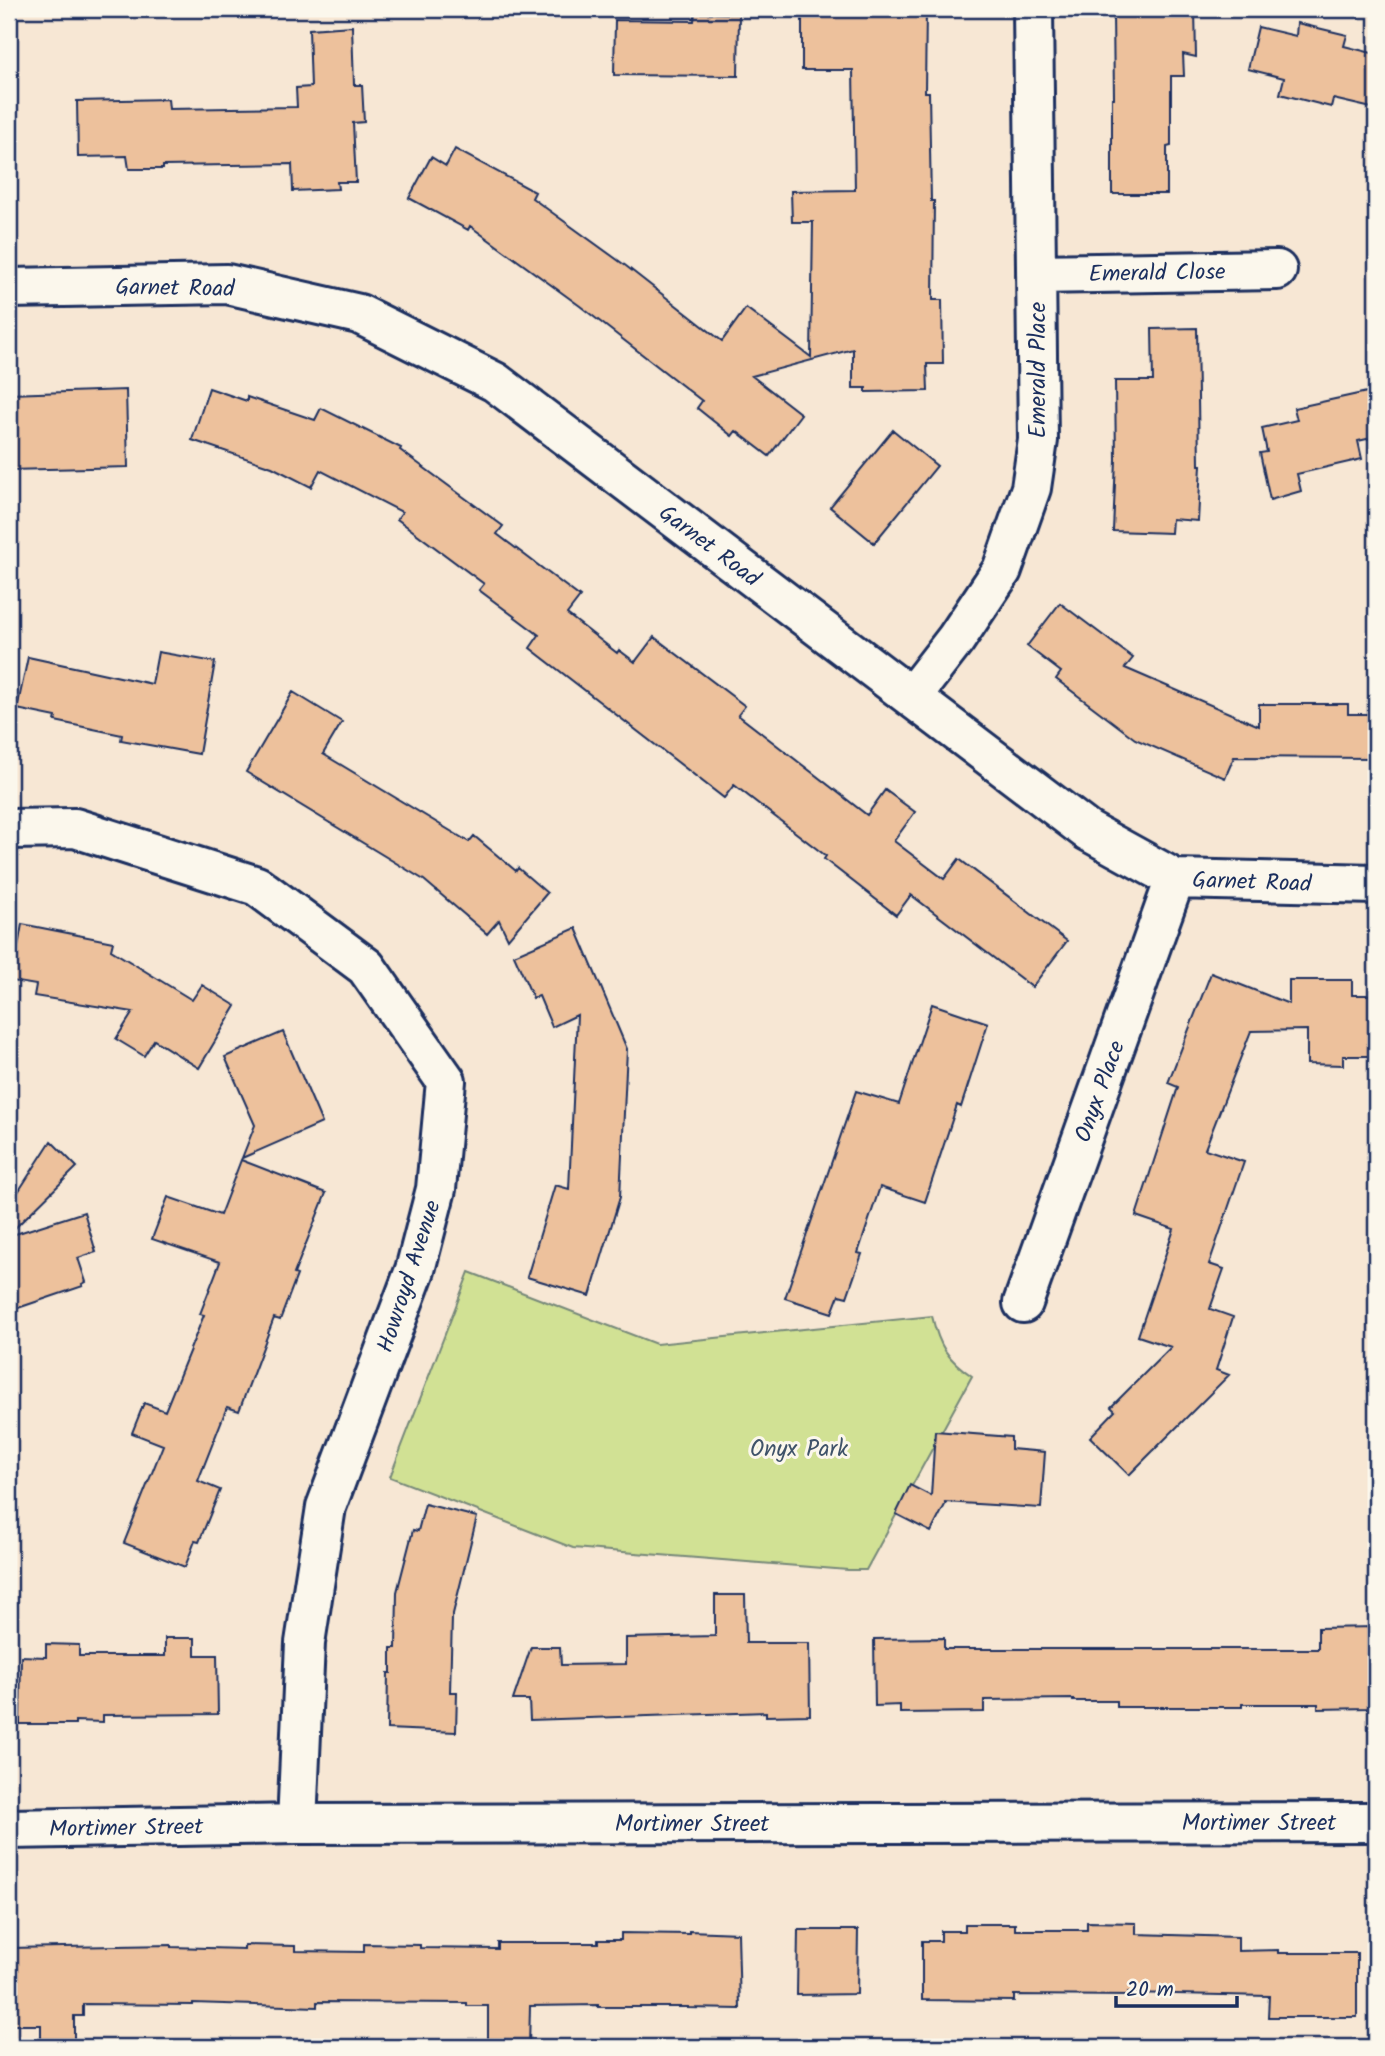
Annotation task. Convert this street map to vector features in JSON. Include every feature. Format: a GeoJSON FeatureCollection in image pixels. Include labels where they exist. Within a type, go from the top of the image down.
{"type":"FeatureCollection","features":[{"type":"Feature","properties":{"kind":"street","name":"Emerald Place"},"geometry":{"type":"LineString","coordinates":[[911,697],[956,639],[1002,570],[1031,488],[1038,440],[1033,9]]}},
{"type":"Feature","properties":{"kind":"street","name":"Emerald Close"},"geometry":{"type":"LineString","coordinates":[[1037,274],[1277,270]]}},
{"type":"Feature","properties":{"kind":"street","name":"Garnet Road"},"geometry":{"type":"LineString","coordinates":[[9,288],[227,284],[359,314],[495,382],[1088,831],[1175,879],[1376,884]]}},
{"type":"Feature","properties":{"kind":"street","name":"Howroyd Avenue"},"geometry":{"type":"LineString","coordinates":[[9,829],[75,828],[257,886],[366,967],[446,1082],[436,1189],[415,1270],[326,1507],[305,1643],[297,1824]]}},
{"type":"Feature","properties":{"kind":"street","name":"Onyx Place"},"geometry":{"type":"LineString","coordinates":[[1023,1303],[1175,879]]}},
{"type":"Feature","properties":{"kind":"street","name":"Mortimer Street"},"geometry":{"type":"LineString","coordinates":[[9,1829],[297,1824],[1376,1822]]}},
{"type":"Feature","properties":{"kind":"green space","name":"Onyx Park"},"geometry":{"type":"Polygon","coordinates":[[[469,1272],[656,1344],[932,1316],[945,1351],[972,1376],[866,1570],[573,1548],[390,1477],[469,1272]]]}},
{"type":"Feature","properties":{"kind":"building"},"geometry":{"type":"Polygon","coordinates":[[[802,9],[926,9],[925,92],[929,92],[931,201],[934,201],[933,300],[942,300],[943,364],[927,364],[928,391],[866,392],[866,388],[853,388],[853,349],[752,376],[801,414],[769,456],[736,431],[732,436],[697,408],[702,401],[580,306],[470,226],[468,230],[409,198],[431,157],[446,166],[455,149],[535,192],[532,198],[626,266],[722,341],[746,308],[811,357],[813,222],[792,222],[791,191],[855,190],[853,70],[802,70],[802,9]]]}},
{"type":"Feature","properties":{"kind":"building"},"geometry":{"type":"Polygon","coordinates":[[[1139,9],[1195,9],[1196,57],[1183,54],[1184,76],[1171,76],[1171,146],[1167,147],[1167,194],[1112,194],[1113,13],[1139,13],[1139,9]]]}},
{"type":"Feature","properties":{"kind":"building"},"geometry":{"type":"Polygon","coordinates":[[[695,13],[739,14],[738,76],[614,75],[615,20],[694,21],[695,13]]]}},
{"type":"Feature","properties":{"kind":"building"},"geometry":{"type":"Polygon","coordinates":[[[1297,23],[1347,35],[1344,46],[1376,54],[1376,109],[1333,99],[1331,107],[1280,94],[1284,78],[1248,69],[1258,27],[1296,36],[1297,23]]]}},
{"type":"Feature","properties":{"kind":"building"},"geometry":{"type":"Polygon","coordinates":[[[352,26],[354,85],[362,85],[364,122],[353,123],[356,182],[337,182],[338,189],[293,191],[292,164],[129,169],[127,156],[78,157],[77,101],[168,99],[169,109],[297,107],[296,88],[311,87],[309,29],[352,26]]]}},
{"type":"Feature","properties":{"kind":"building"},"geometry":{"type":"Polygon","coordinates":[[[1197,328],[1201,465],[1198,521],[1172,519],[1171,533],[1113,531],[1115,381],[1153,381],[1152,329],[1197,328]]]}},
{"type":"Feature","properties":{"kind":"building"},"geometry":{"type":"Polygon","coordinates":[[[209,388],[247,401],[247,397],[315,420],[321,408],[401,448],[400,450],[503,526],[497,534],[580,597],[567,614],[617,653],[619,650],[635,662],[654,637],[745,706],[738,715],[867,815],[885,790],[915,812],[894,841],[944,879],[959,859],[1067,941],[1032,987],[911,895],[896,915],[824,859],[826,856],[734,785],[724,798],[530,648],[539,635],[479,590],[484,584],[397,519],[402,512],[320,470],[311,487],[272,467],[192,440],[209,388]]]}},
{"type":"Feature","properties":{"kind":"building"},"geometry":{"type":"Polygon","coordinates":[[[126,390],[128,467],[9,470],[9,394],[126,390]]]}},
{"type":"Feature","properties":{"kind":"building"},"geometry":{"type":"Polygon","coordinates":[[[1367,392],[1376,437],[1358,441],[1362,459],[1297,474],[1301,491],[1270,500],[1260,453],[1267,452],[1262,428],[1297,420],[1294,408],[1367,392]]]}},
{"type":"Feature","properties":{"kind":"building"},"geometry":{"type":"Polygon","coordinates":[[[893,430],[937,466],[874,543],[830,507],[893,430]]]}},
{"type":"Feature","properties":{"kind":"building"},"geometry":{"type":"Polygon","coordinates":[[[1060,603],[1133,658],[1125,668],[1259,726],[1259,704],[1348,704],[1348,714],[1376,714],[1376,758],[1234,757],[1225,778],[1135,739],[1056,679],[1061,672],[1027,646],[1060,603]]]}},
{"type":"Feature","properties":{"kind":"building"},"geometry":{"type":"Polygon","coordinates":[[[158,652],[215,662],[199,754],[121,740],[122,735],[55,721],[56,717],[17,709],[28,657],[152,684],[158,652]]]}},
{"type":"Feature","properties":{"kind":"building"},"geometry":{"type":"Polygon","coordinates":[[[293,692],[342,722],[323,754],[469,842],[474,836],[547,893],[508,939],[499,920],[487,934],[424,880],[246,772],[293,692]]]}},
{"type":"Feature","properties":{"kind":"building"},"geometry":{"type":"Polygon","coordinates":[[[22,924],[113,942],[111,950],[192,1000],[202,985],[236,1006],[199,1068],[154,1040],[144,1056],[116,1039],[133,1012],[34,996],[36,985],[12,981],[22,924]]]}},
{"type":"Feature","properties":{"kind":"building"},"geometry":{"type":"Polygon","coordinates":[[[576,928],[627,1049],[620,1197],[590,1296],[527,1277],[555,1185],[569,1189],[577,1015],[552,1027],[539,996],[533,998],[514,955],[576,928]]]}},
{"type":"Feature","properties":{"kind":"building"},"geometry":{"type":"Polygon","coordinates":[[[1211,973],[1289,1004],[1289,980],[1352,980],[1352,995],[1376,995],[1376,1056],[1343,1056],[1343,1065],[1307,1064],[1307,1030],[1251,1031],[1205,1149],[1244,1162],[1209,1264],[1224,1269],[1210,1309],[1233,1317],[1216,1370],[1229,1375],[1129,1475],[1090,1437],[1115,1411],[1111,1407],[1171,1347],[1138,1336],[1174,1229],[1136,1216],[1178,1087],[1168,1083],[1211,973]]]}},
{"type":"Feature","properties":{"kind":"building"},"geometry":{"type":"Polygon","coordinates":[[[932,1004],[988,1023],[961,1107],[957,1105],[925,1202],[880,1187],[858,1253],[862,1254],[847,1297],[839,1295],[832,1313],[785,1298],[856,1091],[899,1104],[932,1004]]]}},
{"type":"Feature","properties":{"kind":"building"},"geometry":{"type":"Polygon","coordinates":[[[283,1032],[322,1123],[242,1158],[255,1125],[225,1057],[283,1032]]]}},
{"type":"Feature","properties":{"kind":"building"},"geometry":{"type":"Polygon","coordinates":[[[51,1141],[77,1167],[9,1234],[9,1206],[51,1141]]]}},
{"type":"Feature","properties":{"kind":"building"},"geometry":{"type":"Polygon","coordinates":[[[241,1160],[326,1193],[294,1274],[297,1275],[280,1320],[274,1318],[239,1411],[227,1407],[198,1481],[220,1490],[199,1542],[195,1541],[185,1567],[124,1543],[163,1445],[132,1433],[144,1403],[165,1411],[204,1315],[200,1314],[220,1262],[152,1239],[168,1197],[220,1215],[241,1160]]]}},
{"type":"Feature","properties":{"kind":"building"},"geometry":{"type":"Polygon","coordinates":[[[84,1212],[96,1252],[78,1258],[86,1282],[83,1286],[9,1311],[9,1236],[84,1212]]]}},
{"type":"Feature","properties":{"kind":"building"},"geometry":{"type":"Polygon","coordinates":[[[935,1431],[1011,1437],[1011,1449],[1045,1452],[1041,1508],[944,1502],[946,1503],[931,1532],[896,1514],[910,1485],[931,1496],[935,1431]]]}},
{"type":"Feature","properties":{"kind":"building"},"geometry":{"type":"Polygon","coordinates":[[[425,1504],[477,1517],[452,1618],[450,1692],[457,1692],[456,1732],[387,1729],[388,1673],[391,1673],[391,1648],[396,1648],[397,1592],[413,1530],[418,1531],[425,1504]]]}},
{"type":"Feature","properties":{"kind":"building"},"geometry":{"type":"Polygon","coordinates":[[[715,1595],[745,1595],[746,1643],[809,1643],[810,1715],[766,1716],[766,1712],[530,1720],[529,1700],[513,1700],[531,1647],[560,1647],[561,1665],[626,1664],[626,1638],[715,1636],[715,1595]]]}},
{"type":"Feature","properties":{"kind":"building"},"geometry":{"type":"Polygon","coordinates":[[[1376,1627],[1376,1694],[1369,1694],[1369,1708],[1318,1709],[1318,1704],[1117,1707],[1117,1701],[1073,1699],[984,1700],[984,1712],[900,1713],[900,1705],[875,1706],[874,1639],[944,1638],[944,1649],[1318,1649],[1318,1628],[1376,1627]]]}},
{"type":"Feature","properties":{"kind":"building"},"geometry":{"type":"Polygon","coordinates":[[[165,1638],[195,1638],[195,1655],[217,1655],[218,1714],[103,1715],[103,1722],[20,1724],[21,1656],[46,1657],[46,1644],[79,1645],[79,1656],[165,1656],[165,1638]]]}},
{"type":"Feature","properties":{"kind":"building"},"geometry":{"type":"Polygon","coordinates":[[[1087,1922],[1136,1923],[1136,1934],[1238,1937],[1238,1951],[1357,1953],[1357,2017],[1268,2017],[1269,1996],[1129,1993],[1132,1996],[1014,1995],[1014,2001],[922,2000],[922,1941],[941,1941],[941,1931],[965,1931],[965,1924],[1015,1924],[1015,1930],[1087,1930],[1087,1922]]]}},
{"type":"Feature","properties":{"kind":"building"},"geometry":{"type":"Polygon","coordinates":[[[798,1930],[858,1930],[857,1994],[797,1995],[798,1930]]]}},
{"type":"Feature","properties":{"kind":"building"},"geometry":{"type":"Polygon","coordinates":[[[689,1931],[738,1933],[740,2009],[530,2006],[529,2047],[488,2047],[488,2006],[467,2006],[467,2003],[317,2002],[317,2007],[193,2003],[83,2004],[83,2016],[74,2016],[74,2047],[41,2047],[41,2025],[9,2025],[9,1948],[171,1945],[244,1949],[244,1945],[295,1946],[295,1951],[364,1952],[364,1944],[498,1949],[498,1943],[598,1943],[598,1940],[621,1940],[621,1933],[689,1934],[689,1931]]]}}]}
